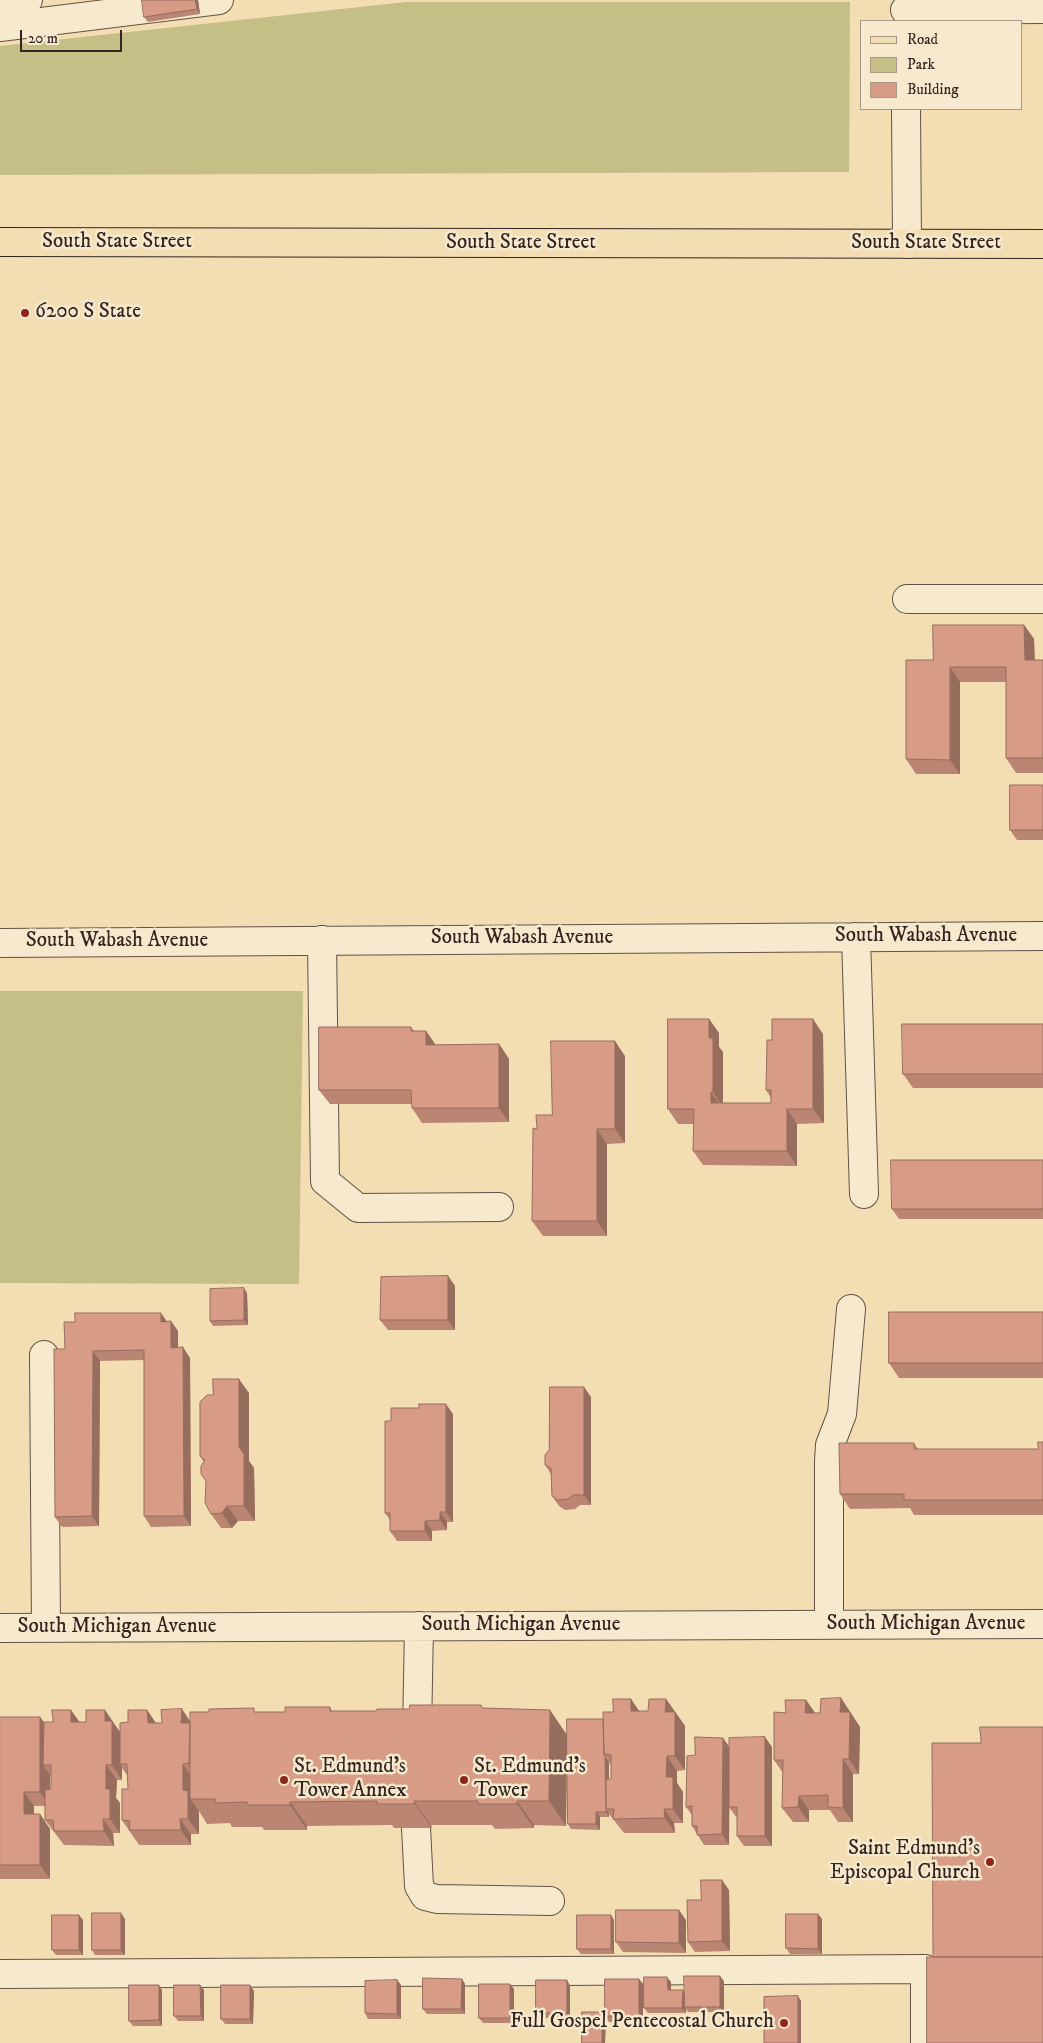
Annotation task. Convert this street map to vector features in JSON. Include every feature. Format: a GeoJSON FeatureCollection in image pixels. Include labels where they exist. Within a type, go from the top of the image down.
{"type":"FeatureCollection","features":[{"type":"Feature","properties":{"kind":"main road","name":"South State Street"},"geometry":{"type":"LineString","coordinates":[[0,242],[1043,244]]}},
{"type":"Feature","properties":{"kind":"street"},"geometry":{"type":"LineString","coordinates":[[0,4],[28,0]]}},
{"type":"Feature","properties":{"kind":"street"},"geometry":{"type":"LineString","coordinates":[[0,26],[219,0]]}},
{"type":"Feature","properties":{"kind":"street"},"geometry":{"type":"LineString","coordinates":[[905,10],[1043,9]]}},
{"type":"Feature","properties":{"kind":"street"},"geometry":{"type":"LineString","coordinates":[[906,110],[907,244]]}},
{"type":"Feature","properties":{"kind":"street"},"geometry":{"type":"LineString","coordinates":[[907,599],[1043,599]]}},
{"type":"Feature","properties":{"kind":"street","name":"South Wabash Avenue"},"geometry":{"type":"LineString","coordinates":[[0,943],[1043,936]]}},
{"type":"Feature","properties":{"kind":"street"},"geometry":{"type":"LineString","coordinates":[[856,937],[864,1194]]}},
{"type":"Feature","properties":{"kind":"street"},"geometry":{"type":"LineString","coordinates":[[322,940],[325,1181],[358,1208],[499,1207]]}},
{"type":"Feature","properties":{"kind":"street"},"geometry":{"type":"LineString","coordinates":[[829,1625],[830,1445],[842,1414],[851,1309]]}},
{"type":"Feature","properties":{"kind":"street"},"geometry":{"type":"LineString","coordinates":[[44,1355],[46,1628]]}},
{"type":"Feature","properties":{"kind":"street","name":"South Michigan Avenue"},"geometry":{"type":"LineString","coordinates":[[0,1628],[1043,1624]]}},
{"type":"Feature","properties":{"kind":"street"},"geometry":{"type":"LineString","coordinates":[[417,1733],[419,1626]]}},
{"type":"Feature","properties":{"kind":"street"},"geometry":{"type":"LineString","coordinates":[[416,1828],[419,1886],[425,1896],[437,1899],[550,1901]]}},
{"type":"Feature","properties":{"kind":"street"},"geometry":{"type":"LineString","coordinates":[[0,1974],[925,1969],[925,2043]]}},
{"type":"Feature","properties":{"kind":"green space"},"geometry":{"type":"Polygon","coordinates":[[[406,2],[850,2],[849,172],[0,175],[0,46],[406,2]]]}},
{"type":"Feature","properties":{"kind":"green space"},"geometry":{"type":"Polygon","coordinates":[[[0,991],[303,991],[299,1284],[0,1283],[0,991]]]}},
{"type":"Feature","properties":{"kind":"building"},"geometry":{"type":"Polygon","coordinates":[[[142,0],[195,0],[197,9],[144,17],[142,0]]]}},
{"type":"Feature","properties":{"kind":"building"},"geometry":{"type":"Polygon","coordinates":[[[933,625],[1024,625],[1025,660],[1043,660],[1043,758],[1006,758],[1006,667],[950,667],[950,760],[906,759],[906,660],[933,660],[933,625]]]}},
{"type":"Feature","properties":{"kind":"building"},"geometry":{"type":"Polygon","coordinates":[[[1010,785],[1043,785],[1043,830],[1010,830],[1010,785]]]}},
{"type":"Feature","properties":{"kind":"building"},"geometry":{"type":"Polygon","coordinates":[[[668,1019],[709,1019],[709,1038],[713,1038],[713,1092],[711,1092],[711,1103],[771,1103],[771,1090],[766,1090],[767,1040],[772,1040],[772,1019],[813,1019],[813,1109],[787,1109],[787,1151],[693,1151],[694,1109],[668,1109],[668,1019]]]}},
{"type":"Feature","properties":{"kind":"building"},"geometry":{"type":"Polygon","coordinates":[[[902,1024],[1043,1024],[1043,1074],[903,1074],[902,1024]]]}},
{"type":"Feature","properties":{"kind":"building"},"geometry":{"type":"Polygon","coordinates":[[[319,1027],[411,1027],[411,1031],[426,1031],[426,1045],[499,1044],[499,1108],[412,1108],[411,1090],[319,1090],[319,1027]]]}},
{"type":"Feature","properties":{"kind":"building"},"geometry":{"type":"Polygon","coordinates":[[[551,1041],[615,1041],[615,1129],[597,1129],[597,1221],[532,1221],[533,1128],[537,1129],[536,1115],[552,1115],[551,1041]]]}},
{"type":"Feature","properties":{"kind":"building"},"geometry":{"type":"Polygon","coordinates":[[[891,1160],[1043,1160],[1043,1209],[892,1209],[891,1160]]]}},
{"type":"Feature","properties":{"kind":"building"},"geometry":{"type":"Polygon","coordinates":[[[448,1276],[448,1320],[380,1320],[381,1277],[448,1276]]]}},
{"type":"Feature","properties":{"kind":"building"},"geometry":{"type":"Polygon","coordinates":[[[244,1288],[244,1320],[210,1321],[210,1289],[244,1288]]]}},
{"type":"Feature","properties":{"kind":"building"},"geometry":{"type":"Polygon","coordinates":[[[889,1312],[1043,1312],[1043,1363],[889,1363],[889,1312]]]}},
{"type":"Feature","properties":{"kind":"building"},"geometry":{"type":"Polygon","coordinates":[[[75,1313],[161,1313],[161,1322],[171,1321],[171,1348],[183,1347],[184,1516],[144,1516],[144,1350],[93,1351],[92,1516],[55,1517],[54,1349],[65,1349],[64,1322],[75,1322],[75,1313]]]}},
{"type":"Feature","properties":{"kind":"building"},"geometry":{"type":"Polygon","coordinates":[[[213,1379],[239,1379],[239,1447],[244,1454],[244,1506],[227,1506],[222,1513],[211,1514],[205,1503],[206,1481],[201,1474],[201,1466],[205,1460],[200,1456],[200,1402],[207,1395],[213,1395],[213,1379]]]}},
{"type":"Feature","properties":{"kind":"building"},"geometry":{"type":"Polygon","coordinates":[[[550,1387],[584,1387],[584,1495],[573,1495],[568,1499],[557,1500],[552,1496],[551,1468],[545,1465],[545,1455],[549,1450],[550,1387]]]}},
{"type":"Feature","properties":{"kind":"building"},"geometry":{"type":"Polygon","coordinates":[[[419,1404],[446,1404],[446,1512],[440,1512],[440,1520],[425,1521],[425,1531],[390,1531],[390,1513],[385,1513],[385,1421],[391,1421],[391,1408],[419,1408],[419,1404]]]}},
{"type":"Feature","properties":{"kind":"building"},"geometry":{"type":"Polygon","coordinates":[[[1038,1442],[1043,1442],[1043,1500],[904,1500],[904,1494],[840,1494],[839,1443],[914,1443],[914,1449],[1038,1449],[1038,1442]]]}},
{"type":"Feature","properties":{"kind":"building"},"geometry":{"type":"Polygon","coordinates":[[[841,1698],[840,1712],[850,1712],[849,1759],[843,1759],[843,1808],[828,1807],[828,1795],[799,1796],[798,1807],[782,1808],[783,1760],[774,1760],[774,1712],[786,1713],[785,1700],[806,1700],[805,1713],[820,1713],[821,1699],[841,1698]]]}},
{"type":"Feature","properties":{"kind":"building"},"geometry":{"type":"Polygon","coordinates":[[[613,1699],[631,1699],[631,1711],[648,1711],[649,1699],[666,1699],[665,1712],[675,1712],[675,1756],[667,1756],[666,1777],[673,1777],[673,1809],[664,1809],[665,1818],[613,1819],[614,1809],[606,1809],[606,1779],[611,1779],[611,1755],[604,1754],[603,1712],[613,1712],[613,1699]]]}},
{"type":"Feature","properties":{"kind":"building"},"geometry":{"type":"Polygon","coordinates":[[[410,1705],[481,1705],[482,1708],[550,1710],[549,1801],[517,1801],[517,1804],[478,1804],[478,1801],[414,1801],[415,1804],[377,1804],[377,1801],[290,1802],[290,1805],[247,1805],[247,1802],[215,1803],[215,1799],[190,1799],[190,1712],[209,1712],[209,1709],[254,1708],[254,1712],[285,1712],[285,1707],[330,1707],[330,1711],[376,1711],[377,1709],[409,1709],[410,1705]]]}},
{"type":"Feature","properties":{"kind":"building"},"geometry":{"type":"Polygon","coordinates":[[[182,1709],[181,1723],[190,1723],[189,1763],[183,1764],[183,1790],[188,1791],[188,1819],[180,1819],[181,1830],[129,1830],[130,1821],[122,1820],[122,1789],[128,1789],[127,1764],[120,1764],[120,1723],[128,1722],[128,1710],[147,1710],[148,1723],[162,1723],[161,1710],[182,1709]]]}},
{"type":"Feature","properties":{"kind":"building"},"geometry":{"type":"Polygon","coordinates":[[[52,1710],[71,1710],[71,1722],[86,1722],[86,1710],[105,1710],[105,1721],[112,1721],[112,1765],[106,1765],[106,1789],[110,1789],[110,1819],[103,1819],[104,1831],[54,1831],[53,1820],[45,1820],[45,1790],[51,1789],[51,1765],[43,1765],[44,1722],[53,1722],[52,1710]]]}},
{"type":"Feature","properties":{"kind":"building"},"geometry":{"type":"Polygon","coordinates":[[[0,1717],[40,1717],[40,1792],[24,1792],[24,1814],[40,1814],[40,1865],[0,1865],[0,1717]]]}},
{"type":"Feature","properties":{"kind":"building"},"geometry":{"type":"Polygon","coordinates":[[[567,1719],[603,1719],[606,1812],[596,1812],[596,1824],[568,1824],[567,1719]]]}},
{"type":"Feature","properties":{"kind":"building","name":"Saint Edmund's Episcopal Church"},"geometry":{"type":"Polygon","coordinates":[[[980,1727],[1043,1727],[1043,1957],[933,1957],[932,1743],[981,1743],[980,1727]]]}},
{"type":"Feature","properties":{"kind":"building"},"geometry":{"type":"Polygon","coordinates":[[[695,1737],[723,1738],[722,1834],[697,1835],[697,1826],[692,1826],[692,1806],[686,1807],[687,1756],[695,1755],[695,1737]]]}},
{"type":"Feature","properties":{"kind":"building"},"geometry":{"type":"Polygon","coordinates":[[[765,1737],[765,1836],[737,1836],[737,1807],[729,1807],[729,1738],[765,1737]]]}},
{"type":"Feature","properties":{"kind":"building"},"geometry":{"type":"Polygon","coordinates":[[[701,1880],[722,1880],[722,1941],[688,1942],[687,1900],[701,1900],[701,1880]]]}},
{"type":"Feature","properties":{"kind":"building"},"geometry":{"type":"Polygon","coordinates":[[[616,1910],[679,1910],[679,1943],[616,1942],[616,1910]]]}},
{"type":"Feature","properties":{"kind":"building"},"geometry":{"type":"Polygon","coordinates":[[[92,1913],[121,1913],[121,1950],[92,1950],[92,1913]]]}},
{"type":"Feature","properties":{"kind":"building"},"geometry":{"type":"Polygon","coordinates":[[[786,1914],[818,1914],[818,1949],[786,1948],[786,1914]]]}},
{"type":"Feature","properties":{"kind":"building"},"geometry":{"type":"Polygon","coordinates":[[[52,1915],[79,1915],[79,1950],[52,1950],[52,1915]]]}},
{"type":"Feature","properties":{"kind":"building"},"geometry":{"type":"Polygon","coordinates":[[[577,1915],[611,1915],[611,1949],[577,1949],[577,1915]]]}},
{"type":"Feature","properties":{"kind":"building"},"geometry":{"type":"Polygon","coordinates":[[[927,1957],[1043,1957],[1043,2043],[927,2043],[927,1957]]]}},
{"type":"Feature","properties":{"kind":"building"},"geometry":{"type":"Polygon","coordinates":[[[684,1976],[720,1976],[720,2007],[685,2007],[684,1976]]]}},
{"type":"Feature","properties":{"kind":"building"},"geometry":{"type":"Polygon","coordinates":[[[644,1977],[667,1977],[668,1990],[683,1990],[682,2008],[644,2008],[644,1977]]]}},
{"type":"Feature","properties":{"kind":"building"},"geometry":{"type":"Polygon","coordinates":[[[423,1978],[462,1979],[461,2009],[423,2009],[423,1978]]]}},
{"type":"Feature","properties":{"kind":"building"},"geometry":{"type":"Polygon","coordinates":[[[605,1979],[639,1979],[639,2016],[605,2016],[605,1979]]]}},
{"type":"Feature","properties":{"kind":"building"},"geometry":{"type":"Polygon","coordinates":[[[397,1980],[397,2014],[365,2013],[365,1981],[397,1980]]]}},
{"type":"Feature","properties":{"kind":"building"},"geometry":{"type":"Polygon","coordinates":[[[536,1980],[567,1980],[567,2013],[536,2013],[536,1980]]]}},
{"type":"Feature","properties":{"kind":"building"},"geometry":{"type":"Polygon","coordinates":[[[479,1984],[510,1984],[510,2018],[479,2018],[479,1984]]]}},
{"type":"Feature","properties":{"kind":"building"},"geometry":{"type":"Polygon","coordinates":[[[129,1985],[159,1985],[159,2020],[129,2021],[129,1985]]]}},
{"type":"Feature","properties":{"kind":"building"},"geometry":{"type":"Polygon","coordinates":[[[174,1985],[200,1985],[201,2016],[174,2016],[174,1985]]]}},
{"type":"Feature","properties":{"kind":"building"},"geometry":{"type":"Polygon","coordinates":[[[221,1985],[250,1985],[250,2019],[221,2019],[221,1985]]]}},
{"type":"Feature","properties":{"kind":"building","name":"Full Gospel Pentecostal Church"},"geometry":{"type":"Polygon","coordinates":[[[798,1996],[798,2043],[764,2043],[764,1997],[798,1996]]]}},
{"type":"Feature","properties":{"kind":"building"},"geometry":{"type":"Polygon","coordinates":[[[582,2012],[602,2012],[602,2043],[582,2043],[582,2012]]]}},
{"type":"Feature","properties":{"kind":"place","name":"6200 S State"},"geometry":{"type":"Point","coordinates":[25,313]}},
{"type":"Feature","properties":{"kind":"place","name":"St. Edmund's Tower Annex"},"geometry":{"type":"Point","coordinates":[284,1780]}},
{"type":"Feature","properties":{"kind":"place","name":"St. Edmund's Tower"},"geometry":{"type":"Point","coordinates":[464,1780]}},
{"type":"Feature","properties":{"kind":"place","name":"Saint Edmund's Episcopal Church"},"geometry":{"type":"Point","coordinates":[990,1862]}},
{"type":"Feature","properties":{"kind":"place","name":"Full Gospel Pentecostal Church"},"geometry":{"type":"Point","coordinates":[784,2023]}}]}
